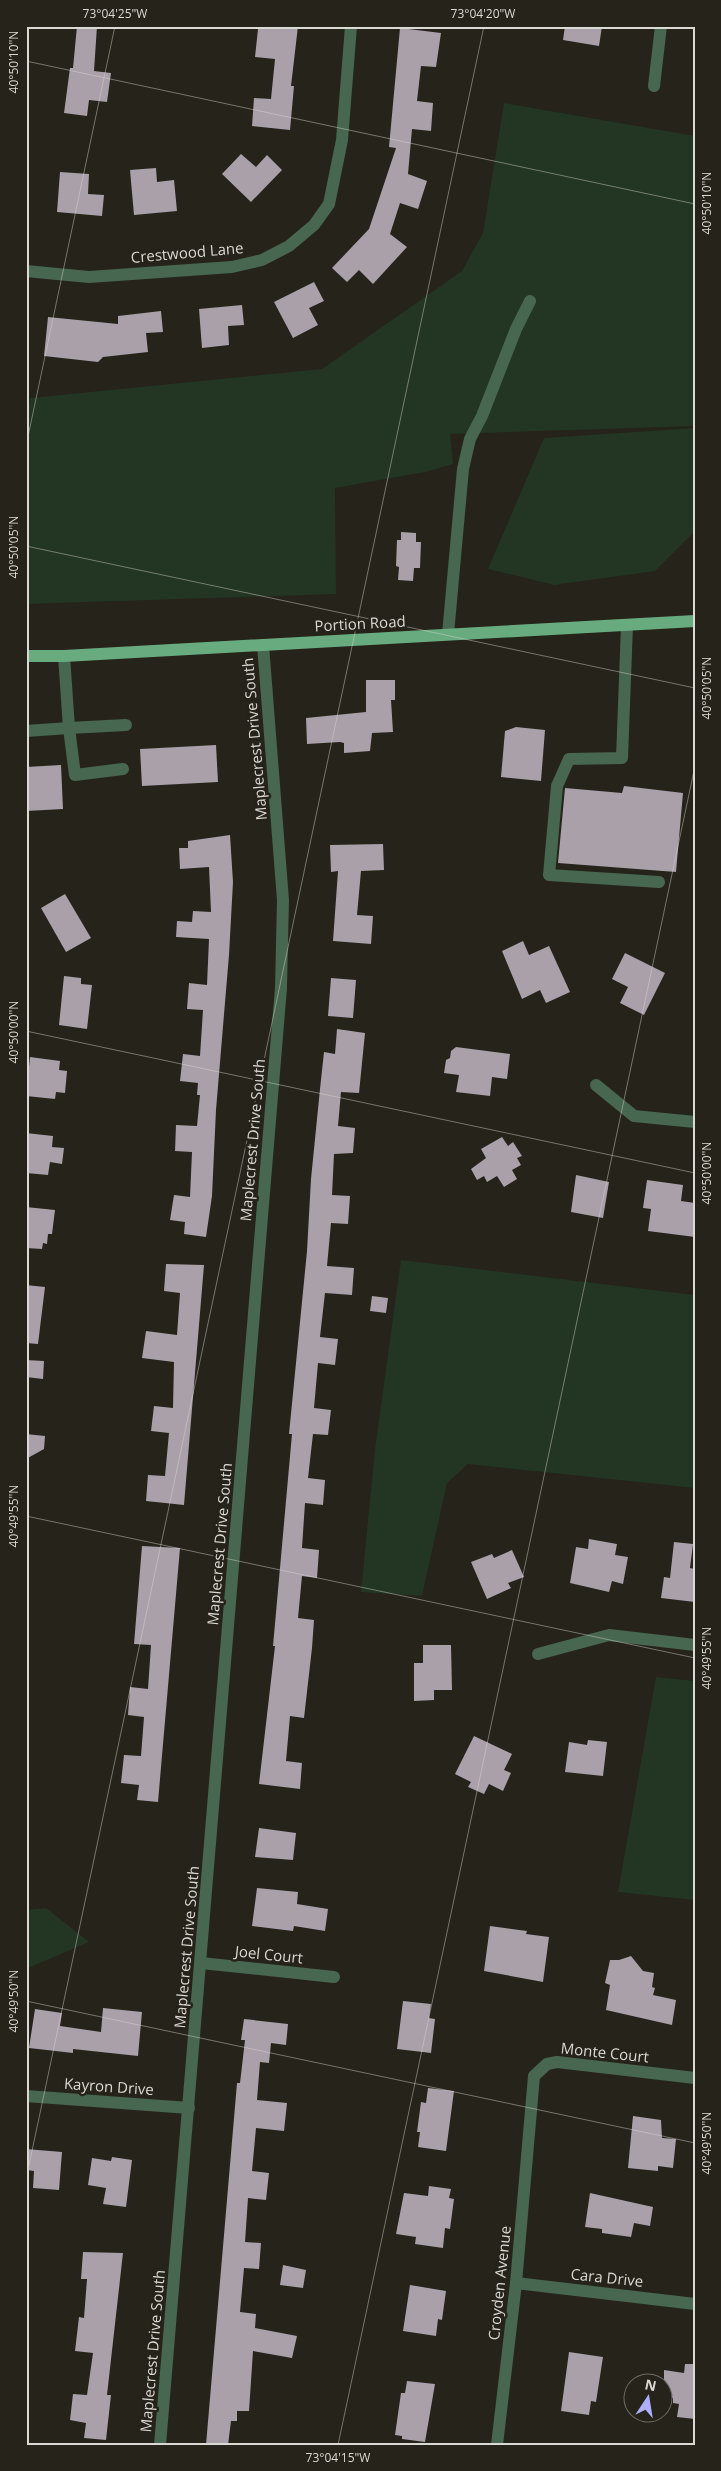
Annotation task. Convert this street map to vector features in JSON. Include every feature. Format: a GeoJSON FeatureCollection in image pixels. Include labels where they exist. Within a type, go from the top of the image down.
{"type":"FeatureCollection","features":[{"type":"Feature","properties":{"kind":"main road","name":"Portion Road"},"geometry":{"type":"LineString","coordinates":[[26,656],[64,656],[695,621]]}},
{"type":"Feature","properties":{"kind":"street","name":"Crestwood Lane"},"geometry":{"type":"LineString","coordinates":[[26,271],[88,276],[232,268],[262,260],[289,246],[314,225],[329,204],[342,140],[351,26]]}},
{"type":"Feature","properties":{"kind":"street"},"geometry":{"type":"LineString","coordinates":[[654,86],[661,26]]}},
{"type":"Feature","properties":{"kind":"street"},"geometry":{"type":"LineString","coordinates":[[448,634],[463,468],[470,439],[482,416],[516,329],[530,301]]}},
{"type":"Feature","properties":{"kind":"street"},"geometry":{"type":"LineString","coordinates":[[627,625],[622,758],[570,759],[557,786],[549,875],[658,882]]}},
{"type":"Feature","properties":{"kind":"street","name":"Maplecrest Drive South"},"geometry":{"type":"LineString","coordinates":[[160,2445],[281,988],[284,900],[263,644]]}},
{"type":"Feature","properties":{"kind":"street"},"geometry":{"type":"LineString","coordinates":[[64,656],[75,775],[123,769]]}},
{"type":"Feature","properties":{"kind":"street"},"geometry":{"type":"LineString","coordinates":[[26,731],[126,725]]}},
{"type":"Feature","properties":{"kind":"street"},"geometry":{"type":"LineString","coordinates":[[596,1086],[634,1116],[695,1122]]}},
{"type":"Feature","properties":{"kind":"street"},"geometry":{"type":"LineString","coordinates":[[538,1654],[609,1635],[695,1645]]}},
{"type":"Feature","properties":{"kind":"street","name":"Joel Court"},"geometry":{"type":"LineString","coordinates":[[201,1963],[334,1977]]}},
{"type":"Feature","properties":{"kind":"street","name":"Monte Court"},"geometry":{"type":"LineString","coordinates":[[531,2124],[534,2076],[547,2064],[557,2062],[695,2078]]}},
{"type":"Feature","properties":{"kind":"street","name":"Kayron Drive"},"geometry":{"type":"LineString","coordinates":[[26,2096],[189,2108]]}},
{"type":"Feature","properties":{"kind":"street","name":"Croyden Avenue"},"geometry":{"type":"LineString","coordinates":[[497,2445],[516,2283],[531,2124]]}},
{"type":"Feature","properties":{"kind":"street","name":"Cara Drive"},"geometry":{"type":"LineString","coordinates":[[516,2283],[695,2304]]}},
{"type":"Feature","properties":{"kind":"green space"},"geometry":{"type":"Polygon","coordinates":[[[504,103],[695,136],[695,426],[450,434],[453,464],[425,472],[335,488],[336,594],[26,604],[26,425],[30,398],[322,369],[462,271],[483,233],[504,103]]]}},
{"type":"Feature","properties":{"kind":"green space"},"geometry":{"type":"Polygon","coordinates":[[[695,428],[695,531],[655,571],[554,585],[488,569],[544,438],[695,428]]]}},
{"type":"Feature","properties":{"kind":"green space"},"geometry":{"type":"Polygon","coordinates":[[[401,1260],[695,1295],[695,1488],[468,1464],[447,1483],[422,1596],[361,1592],[375,1449],[401,1260]]]}},
{"type":"Feature","properties":{"kind":"green space"},"geometry":{"type":"Polygon","coordinates":[[[656,1677],[695,1681],[695,1900],[618,1892],[656,1677]]]}},
{"type":"Feature","properties":{"kind":"green space"},"geometry":{"type":"Polygon","coordinates":[[[46,1908],[89,1942],[26,1969],[26,1910],[46,1908]]]}},
{"type":"Feature","properties":{"kind":"building"},"geometry":{"type":"Polygon","coordinates":[[[77,26],[97,26],[94,71],[111,73],[107,102],[89,100],[87,116],[64,113],[70,68],[73,68],[77,26]]]}},
{"type":"Feature","properties":{"kind":"building"},"geometry":{"type":"Polygon","coordinates":[[[262,26],[298,26],[291,86],[294,86],[290,130],[252,126],[254,98],[271,99],[275,59],[255,57],[258,29],[261,29],[262,26]]]}},
{"type":"Feature","properties":{"kind":"building"},"geometry":{"type":"Polygon","coordinates":[[[565,26],[602,26],[599,46],[563,40],[565,26]]]}},
{"type":"Feature","properties":{"kind":"building"},"geometry":{"type":"Polygon","coordinates":[[[400,28],[441,33],[436,67],[421,66],[417,101],[433,103],[431,131],[412,129],[408,174],[427,181],[418,209],[400,203],[390,234],[407,247],[373,284],[359,270],[347,282],[332,268],[369,229],[396,148],[389,147],[400,28]]]}},
{"type":"Feature","properties":{"kind":"building"},"geometry":{"type":"Polygon","coordinates":[[[241,154],[256,167],[267,155],[282,170],[251,202],[222,174],[241,154]]]}},
{"type":"Feature","properties":{"kind":"building"},"geometry":{"type":"Polygon","coordinates":[[[156,168],[157,182],[174,180],[177,211],[134,215],[130,170],[156,168]]]}},
{"type":"Feature","properties":{"kind":"building"},"geometry":{"type":"Polygon","coordinates":[[[60,172],[89,174],[88,194],[104,195],[102,216],[57,212],[60,172]]]}},
{"type":"Feature","properties":{"kind":"building"},"geometry":{"type":"Polygon","coordinates":[[[314,282],[324,301],[309,308],[318,325],[293,338],[274,302],[314,282]]]}},
{"type":"Feature","properties":{"kind":"building"},"geometry":{"type":"Polygon","coordinates":[[[242,305],[244,325],[228,326],[229,345],[202,348],[199,309],[242,305]]]}},
{"type":"Feature","properties":{"kind":"building"},"geometry":{"type":"Polygon","coordinates":[[[161,311],[163,332],[146,333],[148,352],[103,357],[98,362],[44,356],[48,317],[118,324],[118,316],[161,311]]]}},
{"type":"Feature","properties":{"kind":"building"},"geometry":{"type":"Polygon","coordinates":[[[401,532],[416,533],[416,542],[421,542],[420,568],[414,568],[413,581],[398,580],[399,567],[396,566],[397,540],[401,540],[401,532]]]}},
{"type":"Feature","properties":{"kind":"building"},"geometry":{"type":"Polygon","coordinates":[[[366,680],[395,680],[395,700],[391,700],[393,732],[372,733],[370,751],[344,753],[344,743],[340,742],[307,744],[306,718],[366,712],[366,680]]]}},
{"type":"Feature","properties":{"kind":"building"},"geometry":{"type":"Polygon","coordinates":[[[516,727],[545,730],[541,781],[501,777],[505,731],[516,727]]]}},
{"type":"Feature","properties":{"kind":"building"},"geometry":{"type":"Polygon","coordinates":[[[216,745],[218,782],[142,786],[140,749],[216,745]]]}},
{"type":"Feature","properties":{"kind":"building"},"geometry":{"type":"Polygon","coordinates":[[[61,765],[63,809],[26,811],[26,767],[61,765]]]}},
{"type":"Feature","properties":{"kind":"building"},"geometry":{"type":"Polygon","coordinates":[[[624,786],[683,793],[676,872],[558,863],[565,788],[622,793],[624,786]]]}},
{"type":"Feature","properties":{"kind":"building"},"geometry":{"type":"Polygon","coordinates":[[[230,835],[233,882],[229,955],[216,1110],[212,1196],[206,1237],[184,1234],[185,1222],[170,1220],[174,1195],[190,1197],[192,1152],[175,1151],[176,1125],[197,1126],[200,1095],[197,1095],[198,1083],[180,1081],[183,1054],[200,1056],[203,1010],[187,1009],[189,983],[207,985],[209,939],[176,937],[177,921],[192,922],[193,911],[211,912],[209,867],[180,869],[179,848],[188,848],[188,841],[230,835]]]}},
{"type":"Feature","properties":{"kind":"building"},"geometry":{"type":"Polygon","coordinates":[[[383,844],[384,870],[361,871],[357,915],[373,916],[371,944],[333,941],[338,871],[331,872],[330,845],[383,844]]]}},
{"type":"Feature","properties":{"kind":"building"},"geometry":{"type":"Polygon","coordinates":[[[65,894],[91,938],[66,952],[41,908],[65,894]]]}},
{"type":"Feature","properties":{"kind":"building"},"geometry":{"type":"Polygon","coordinates":[[[523,941],[529,955],[549,946],[570,992],[546,1003],[540,990],[522,999],[502,951],[523,941]]]}},
{"type":"Feature","properties":{"kind":"building"},"geometry":{"type":"Polygon","coordinates":[[[625,953],[665,973],[644,1015],[620,1003],[628,987],[612,979],[625,953]]]}},
{"type":"Feature","properties":{"kind":"building"},"geometry":{"type":"Polygon","coordinates":[[[64,976],[81,978],[81,984],[92,985],[87,1029],[59,1025],[64,976]]]}},
{"type":"Feature","properties":{"kind":"building"},"geometry":{"type":"Polygon","coordinates":[[[331,978],[356,980],[353,1018],[328,1016],[331,978]]]}},
{"type":"Feature","properties":{"kind":"building"},"geometry":{"type":"Polygon","coordinates":[[[337,1029],[365,1033],[359,1093],[341,1092],[338,1126],[355,1128],[353,1153],[334,1154],[332,1195],[350,1196],[348,1224],[331,1223],[327,1266],[354,1268],[352,1295],[325,1293],[320,1337],[338,1339],[335,1365],[318,1363],[314,1408],[331,1410],[328,1435],[313,1434],[308,1478],[325,1480],[323,1505],[305,1503],[302,1548],[319,1550],[317,1578],[302,1576],[298,1618],[314,1620],[312,1648],[304,1718],[290,1716],[286,1761],[302,1763],[300,1789],[259,1784],[275,1646],[273,1646],[292,1434],[289,1434],[307,1251],[311,1179],[320,1089],[324,1052],[335,1054],[337,1029]]]}},
{"type":"Feature","properties":{"kind":"building"},"geometry":{"type":"Polygon","coordinates":[[[456,1047],[510,1054],[507,1079],[492,1077],[490,1096],[456,1092],[459,1075],[444,1073],[446,1060],[450,1058],[451,1051],[456,1047]]]}},
{"type":"Feature","properties":{"kind":"building"},"geometry":{"type":"Polygon","coordinates":[[[30,1057],[60,1061],[59,1070],[67,1071],[65,1093],[56,1092],[55,1099],[26,1096],[30,1057]]]}},
{"type":"Feature","properties":{"kind":"building"},"geometry":{"type":"Polygon","coordinates":[[[26,1133],[53,1136],[52,1147],[64,1148],[62,1164],[50,1162],[48,1175],[26,1173],[26,1133]]]}},
{"type":"Feature","properties":{"kind":"building"},"geometry":{"type":"Polygon","coordinates":[[[502,1137],[508,1146],[513,1142],[522,1156],[517,1158],[521,1165],[512,1170],[517,1179],[504,1187],[497,1176],[487,1182],[484,1176],[477,1180],[471,1169],[486,1158],[481,1149],[502,1137]]]}},
{"type":"Feature","properties":{"kind":"building"},"geometry":{"type":"Polygon","coordinates":[[[576,1175],[609,1182],[603,1218],[571,1212],[576,1175]]]}},
{"type":"Feature","properties":{"kind":"building"},"geometry":{"type":"Polygon","coordinates":[[[647,1180],[683,1185],[681,1201],[695,1203],[695,1237],[648,1231],[651,1209],[643,1208],[647,1180]]]}},
{"type":"Feature","properties":{"kind":"building"},"geometry":{"type":"Polygon","coordinates":[[[26,1207],[55,1210],[52,1234],[48,1234],[47,1244],[43,1243],[42,1249],[26,1248],[26,1207]]]}},
{"type":"Feature","properties":{"kind":"building"},"geometry":{"type":"Polygon","coordinates":[[[166,1264],[204,1265],[184,1505],[146,1501],[148,1475],[165,1476],[169,1433],[151,1431],[154,1406],[173,1408],[174,1362],[142,1358],[146,1331],[177,1335],[180,1293],[164,1291],[166,1264]]]}},
{"type":"Feature","properties":{"kind":"building"},"geometry":{"type":"Polygon","coordinates":[[[26,1285],[45,1287],[38,1344],[26,1343],[26,1285]]]}},
{"type":"Feature","properties":{"kind":"building"},"geometry":{"type":"Polygon","coordinates":[[[372,1296],[388,1298],[386,1313],[370,1311],[372,1296]]]}},
{"type":"Feature","properties":{"kind":"building"},"geometry":{"type":"Polygon","coordinates":[[[26,1360],[44,1361],[43,1379],[26,1377],[26,1360]]]}},
{"type":"Feature","properties":{"kind":"building"},"geometry":{"type":"Polygon","coordinates":[[[26,1434],[45,1436],[44,1449],[26,1459],[26,1434]]]}},
{"type":"Feature","properties":{"kind":"building"},"geometry":{"type":"Polygon","coordinates":[[[589,1539],[617,1544],[615,1555],[628,1557],[623,1584],[612,1581],[609,1592],[570,1583],[576,1547],[588,1549],[589,1539]]]}},
{"type":"Feature","properties":{"kind":"building"},"geometry":{"type":"Polygon","coordinates":[[[674,1542],[693,1544],[690,1568],[695,1569],[695,1602],[661,1598],[664,1577],[670,1578],[674,1542]]]}},
{"type":"Feature","properties":{"kind":"building"},"geometry":{"type":"Polygon","coordinates":[[[142,1546],[180,1548],[158,1802],[137,1800],[139,1785],[121,1783],[124,1755],[141,1756],[144,1717],[128,1715],[130,1687],[148,1689],[151,1645],[134,1644],[142,1546]]]}},
{"type":"Feature","properties":{"kind":"building"},"geometry":{"type":"Polygon","coordinates":[[[512,1550],[524,1577],[508,1583],[511,1588],[487,1599],[471,1562],[492,1554],[494,1558],[512,1550]]]}},
{"type":"Feature","properties":{"kind":"building"},"geometry":{"type":"Polygon","coordinates":[[[423,1645],[451,1645],[452,1690],[434,1690],[434,1700],[414,1701],[414,1663],[423,1663],[423,1645]]]}},
{"type":"Feature","properties":{"kind":"building"},"geometry":{"type":"Polygon","coordinates":[[[474,1736],[512,1754],[504,1770],[511,1773],[503,1791],[489,1784],[484,1794],[468,1787],[471,1782],[455,1774],[474,1736]]]}},
{"type":"Feature","properties":{"kind":"building"},"geometry":{"type":"Polygon","coordinates":[[[588,1740],[607,1742],[603,1776],[565,1772],[569,1742],[587,1745],[588,1740]]]}},
{"type":"Feature","properties":{"kind":"building"},"geometry":{"type":"Polygon","coordinates":[[[259,1828],[296,1833],[293,1860],[255,1857],[259,1828]]]}},
{"type":"Feature","properties":{"kind":"building"},"geometry":{"type":"Polygon","coordinates":[[[257,1888],[298,1892],[297,1904],[328,1909],[325,1931],[294,1926],[293,1931],[252,1926],[257,1888]]]}},
{"type":"Feature","properties":{"kind":"building"},"geometry":{"type":"Polygon","coordinates":[[[490,1926],[527,1931],[526,1934],[549,1937],[543,1982],[484,1971],[490,1926]]]}},
{"type":"Feature","properties":{"kind":"building"},"geometry":{"type":"Polygon","coordinates":[[[631,1956],[643,1971],[654,1973],[652,1987],[655,1988],[653,1995],[676,2000],[672,2025],[606,2010],[610,1985],[605,1983],[610,1960],[619,1960],[631,1956]]]}},
{"type":"Feature","properties":{"kind":"building"},"geometry":{"type":"Polygon","coordinates":[[[403,2001],[431,2004],[429,2018],[435,2019],[431,2053],[397,2049],[403,2001]]]}},
{"type":"Feature","properties":{"kind":"building"},"geometry":{"type":"Polygon","coordinates":[[[103,2008],[142,2012],[138,2056],[73,2049],[73,2053],[29,2048],[35,2009],[62,2013],[60,2026],[101,2032],[103,2008]]]}},
{"type":"Feature","properties":{"kind":"building"},"geometry":{"type":"Polygon","coordinates":[[[244,2019],[288,2024],[286,2045],[271,2043],[269,2063],[260,2062],[257,2100],[287,2103],[284,2131],[256,2128],[252,2171],[269,2173],[266,2200],[248,2198],[245,2242],[261,2243],[259,2269],[244,2268],[240,2312],[256,2314],[255,2328],[297,2336],[292,2358],[253,2351],[249,2411],[237,2411],[237,2421],[231,2421],[228,2445],[206,2445],[237,2083],[240,2083],[245,2040],[241,2040],[244,2019]]]}},
{"type":"Feature","properties":{"kind":"building"},"geometry":{"type":"Polygon","coordinates":[[[428,2088],[454,2091],[446,2151],[418,2147],[420,2132],[417,2132],[421,2102],[426,2103],[428,2088]]]}},
{"type":"Feature","properties":{"kind":"building"},"geometry":{"type":"Polygon","coordinates":[[[633,2116],[661,2120],[662,2138],[676,2139],[673,2168],[658,2166],[658,2171],[628,2168],[633,2116]]]}},
{"type":"Feature","properties":{"kind":"building"},"geometry":{"type":"Polygon","coordinates":[[[26,2149],[62,2152],[59,2190],[33,2188],[34,2171],[26,2170],[26,2149]]]}},
{"type":"Feature","properties":{"kind":"building"},"geometry":{"type":"Polygon","coordinates":[[[112,2157],[132,2160],[126,2207],[103,2204],[106,2188],[88,2185],[92,2158],[111,2161],[112,2157]]]}},
{"type":"Feature","properties":{"kind":"building"},"geometry":{"type":"Polygon","coordinates":[[[429,2186],[451,2189],[449,2198],[454,2199],[450,2229],[445,2228],[443,2248],[415,2244],[416,2237],[396,2234],[404,2193],[428,2196],[429,2186]]]}},
{"type":"Feature","properties":{"kind":"building"},"geometry":{"type":"Polygon","coordinates":[[[590,2193],[653,2207],[650,2226],[634,2223],[631,2237],[602,2233],[602,2229],[585,2227],[590,2193]]]}},
{"type":"Feature","properties":{"kind":"building"},"geometry":{"type":"Polygon","coordinates":[[[83,2252],[123,2253],[107,2395],[111,2395],[106,2440],[84,2438],[86,2423],[70,2420],[73,2394],[87,2395],[93,2353],[75,2351],[79,2317],[84,2318],[87,2279],[81,2279],[83,2252]]]}},
{"type":"Feature","properties":{"kind":"building"},"geometry":{"type":"Polygon","coordinates":[[[283,2265],[306,2270],[303,2288],[280,2285],[283,2265]]]}},
{"type":"Feature","properties":{"kind":"building"},"geometry":{"type":"Polygon","coordinates":[[[410,2285],[446,2291],[442,2320],[438,2319],[436,2336],[403,2331],[410,2285]]]}},
{"type":"Feature","properties":{"kind":"building"},"geometry":{"type":"Polygon","coordinates":[[[569,2352],[603,2357],[596,2402],[591,2401],[589,2415],[561,2411],[569,2352]]]}},
{"type":"Feature","properties":{"kind":"building"},"geometry":{"type":"Polygon","coordinates":[[[685,2364],[695,2364],[695,2419],[677,2417],[679,2404],[674,2403],[674,2374],[664,2374],[664,2370],[684,2373],[685,2364]]]}},
{"type":"Feature","properties":{"kind":"building"},"geometry":{"type":"Polygon","coordinates":[[[407,2381],[435,2384],[425,2442],[402,2439],[402,2436],[395,2435],[401,2393],[405,2393],[407,2381]]]}}]}
